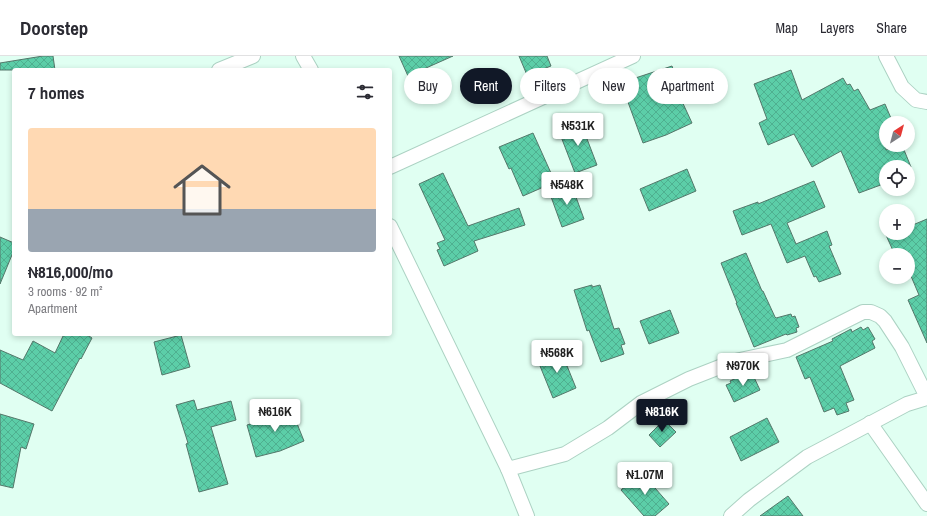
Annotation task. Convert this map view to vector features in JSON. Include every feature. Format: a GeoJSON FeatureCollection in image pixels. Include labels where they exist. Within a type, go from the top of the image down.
{"type":"FeatureCollection","features":[{"type":"Feature","properties":{"kind":"street"},"geometry":{"type":"LineString","coordinates":[[224,68],[253,56]]}},
{"type":"Feature","properties":{"kind":"street"},"geometry":{"type":"LineString","coordinates":[[303,56],[309,68]]}},
{"type":"Feature","properties":{"kind":"street"},"geometry":{"type":"LineString","coordinates":[[392,166],[633,56]]}},
{"type":"Feature","properties":{"kind":"street"},"geometry":{"type":"LineString","coordinates":[[886,56],[902,87],[916,100],[927,102]]}},
{"type":"Feature","properties":{"kind":"street"},"geometry":{"type":"LineString","coordinates":[[392,230],[508,470],[526,516]]}},
{"type":"Feature","properties":{"kind":"street"},"geometry":{"type":"LineString","coordinates":[[508,470],[565,454],[608,428],[641,403],[689,379],[735,361],[787,350],[863,312],[871,312],[880,316],[902,347],[927,398],[907,404],[807,457],[749,500],[731,516]]}},
{"type":"Feature","properties":{"kind":"street"},"geometry":{"type":"LineString","coordinates":[[870,423],[927,504]]}},
{"type":"Feature","properties":{"kind":"building"},"geometry":{"type":"Polygon","coordinates":[[[43,56],[53,56],[55,68],[12,68],[12,70],[0,70],[0,63],[43,56]]]}},
{"type":"Feature","properties":{"kind":"building"},"geometry":{"type":"Polygon","coordinates":[[[399,56],[453,56],[426,68],[404,68],[399,56]]]}},
{"type":"Feature","properties":{"kind":"building"},"geometry":{"type":"Polygon","coordinates":[[[519,56],[547,56],[551,66],[546,68],[524,68],[519,56]]]}},
{"type":"Feature","properties":{"kind":"building"},"geometry":{"type":"Polygon","coordinates":[[[791,70],[802,100],[843,78],[847,85],[850,84],[854,91],[858,89],[870,110],[885,104],[890,116],[879,116],[879,152],[905,152],[908,160],[879,160],[879,186],[859,193],[841,151],[812,167],[794,134],[768,145],[759,123],[767,119],[754,84],[791,70]]]}},
{"type":"Feature","properties":{"kind":"building"},"geometry":{"type":"Polygon","coordinates":[[[647,74],[647,104],[683,104],[692,123],[666,135],[643,143],[629,104],[639,104],[639,77],[647,74]]]}},
{"type":"Feature","properties":{"kind":"building"},"geometry":{"type":"Polygon","coordinates":[[[579,118],[597,165],[575,173],[560,134],[567,131],[564,124],[579,118]]]}},
{"type":"Feature","properties":{"kind":"building"},"geometry":{"type":"Polygon","coordinates":[[[533,133],[555,182],[523,196],[511,168],[509,169],[499,147],[533,133]]]}},
{"type":"Feature","properties":{"kind":"building"},"geometry":{"type":"Polygon","coordinates":[[[687,169],[696,191],[649,211],[640,189],[687,169]]]}},
{"type":"Feature","properties":{"kind":"building"},"geometry":{"type":"Polygon","coordinates":[[[443,173],[468,226],[519,208],[525,225],[474,241],[478,251],[444,266],[437,250],[440,249],[437,243],[445,240],[419,184],[443,173]]]}},
{"type":"Feature","properties":{"kind":"building"},"geometry":{"type":"Polygon","coordinates":[[[814,181],[825,207],[787,223],[796,244],[827,231],[832,245],[829,246],[841,274],[819,282],[816,276],[814,277],[805,256],[787,263],[771,224],[742,235],[733,211],[758,202],[758,204],[814,181]]]}},
{"type":"Feature","properties":{"kind":"building"},"geometry":{"type":"Polygon","coordinates":[[[572,186],[584,219],[562,227],[550,194],[572,186]]]}},
{"type":"Feature","properties":{"kind":"building"},"geometry":{"type":"Polygon","coordinates":[[[927,219],[927,343],[908,300],[919,295],[914,284],[915,248],[892,248],[888,240],[915,240],[915,224],[927,219]]]}},
{"type":"Feature","properties":{"kind":"building"},"geometry":{"type":"Polygon","coordinates":[[[0,237],[12,242],[12,255],[0,284],[0,237]]]}},
{"type":"Feature","properties":{"kind":"building"},"geometry":{"type":"Polygon","coordinates":[[[746,253],[775,317],[791,314],[792,317],[795,316],[799,327],[796,328],[797,332],[786,334],[754,347],[721,263],[746,253]]]}},
{"type":"Feature","properties":{"kind":"building"},"geometry":{"type":"Polygon","coordinates":[[[592,285],[592,287],[600,285],[614,329],[619,328],[625,344],[621,345],[624,354],[601,362],[589,330],[587,331],[574,290],[592,285]]]}},
{"type":"Feature","properties":{"kind":"building"},"geometry":{"type":"Polygon","coordinates":[[[670,310],[679,333],[649,344],[640,321],[670,310]]]}},
{"type":"Feature","properties":{"kind":"building"},"geometry":{"type":"Polygon","coordinates":[[[861,327],[863,330],[868,327],[875,339],[872,341],[875,348],[840,366],[854,400],[846,403],[849,411],[837,415],[834,408],[824,412],[810,377],[805,379],[796,357],[833,341],[832,339],[851,329],[852,332],[861,327]]]}},
{"type":"Feature","properties":{"kind":"building"},"geometry":{"type":"Polygon","coordinates":[[[63,336],[89,336],[92,338],[52,411],[0,383],[0,350],[23,360],[33,341],[55,353],[63,336]]]}},
{"type":"Feature","properties":{"kind":"building"},"geometry":{"type":"Polygon","coordinates":[[[181,336],[190,367],[162,375],[154,342],[181,336]]]}},
{"type":"Feature","properties":{"kind":"building"},"geometry":{"type":"Polygon","coordinates":[[[561,351],[576,388],[553,398],[538,361],[561,351]]]}},
{"type":"Feature","properties":{"kind":"building"},"geometry":{"type":"Polygon","coordinates":[[[747,373],[748,375],[752,373],[760,390],[734,402],[726,385],[731,383],[730,381],[747,373]]]}},
{"type":"Feature","properties":{"kind":"building"},"geometry":{"type":"Polygon","coordinates":[[[194,400],[197,410],[231,401],[236,420],[211,427],[228,484],[199,492],[186,444],[188,443],[176,405],[194,400]]]}},
{"type":"Feature","properties":{"kind":"building"},"geometry":{"type":"Polygon","coordinates":[[[290,406],[304,441],[280,451],[256,457],[247,425],[261,421],[260,418],[290,406]]]}},
{"type":"Feature","properties":{"kind":"building"},"geometry":{"type":"Polygon","coordinates":[[[0,414],[34,424],[26,449],[21,447],[13,488],[0,485],[0,414]]]}},
{"type":"Feature","properties":{"kind":"building"},"geometry":{"type":"Polygon","coordinates":[[[767,418],[779,442],[741,461],[730,437],[767,418]]]}},
{"type":"Feature","properties":{"kind":"building"},"geometry":{"type":"Polygon","coordinates":[[[664,420],[676,432],[660,447],[649,435],[664,420]]]}},
{"type":"Feature","properties":{"kind":"building"},"geometry":{"type":"Polygon","coordinates":[[[641,472],[669,504],[655,516],[644,516],[621,490],[641,472]]]}},
{"type":"Feature","properties":{"kind":"building"},"geometry":{"type":"Polygon","coordinates":[[[788,496],[803,516],[760,516],[788,496]]]}}]}
